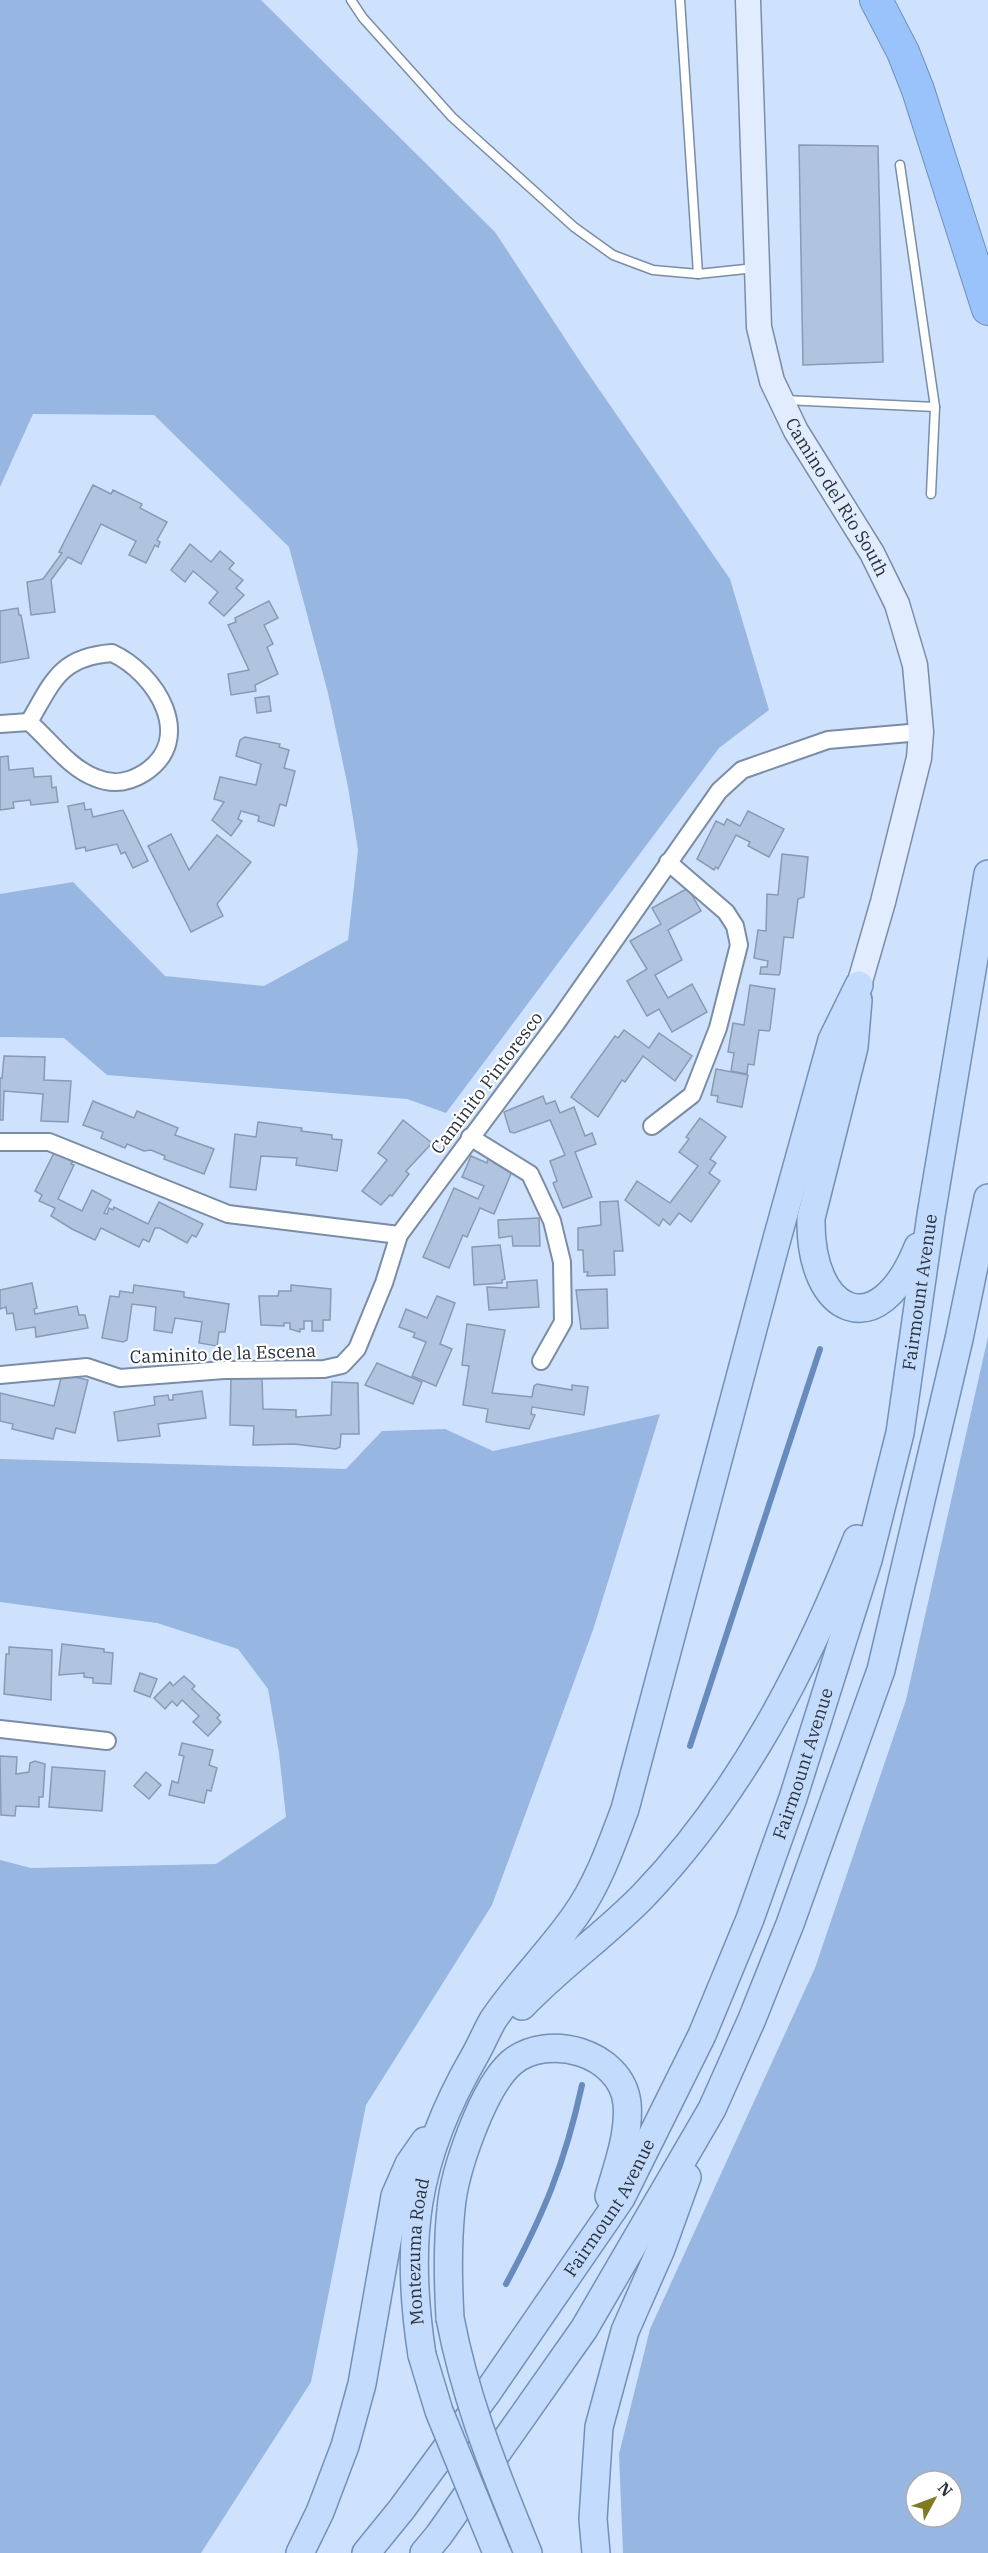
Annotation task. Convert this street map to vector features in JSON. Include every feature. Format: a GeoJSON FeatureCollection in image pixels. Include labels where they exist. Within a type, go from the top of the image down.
{"type":"FeatureCollection","features":[{"type":"Feature","properties":{"kind":"highway"},"geometry":{"type":"LineString","coordinates":[[876,0],[903,52],[918,90],[988,309]]}},
{"type":"Feature","properties":{"kind":"main road","name":"Fairmount Avenue"},"geometry":{"type":"LineString","coordinates":[[366,2553],[401,2510],[487,2393],[621,2198],[702,2035],[750,1919],[793,1798],[868,1560],[900,1433],[931,1215],[988,874]]}},
{"type":"Feature","properties":{"kind":"main road"},"geometry":{"type":"LineString","coordinates":[[859,985],[854,1047],[811,1218],[811,1247],[818,1275],[833,1297],[851,1308],[870,1307],[887,1297],[900,1284],[912,1263],[931,1215]]}},
{"type":"Feature","properties":{"kind":"main road"},"geometry":{"type":"LineString","coordinates":[[476,2055],[493,2021],[576,1916],[603,1867],[625,1809],[829,1052],[859,985]]}},
{"type":"Feature","properties":{"kind":"main road"},"geometry":{"type":"LineString","coordinates":[[596,2553],[593,2519],[599,2427],[625,2331],[661,2248],[712,2109],[790,1924],[881,1670],[959,1339],[988,1198]]}},
{"type":"Feature","properties":{"kind":"main road"},"geometry":{"type":"LineString","coordinates":[[476,2055],[526,2002],[641,1897],[685,1848],[729,1790],[806,1658],[900,1433]]}},
{"type":"Feature","properties":{"kind":"main road"},"geometry":{"type":"LineString","coordinates":[[528,2553],[479,2433],[461,2373],[450,2318],[447,2260],[451,2206],[466,2149],[493,2086],[511,2064],[531,2050],[556,2047],[582,2052],[605,2065],[620,2080],[627,2101],[627,2125],[601,2224]]}},
{"type":"Feature","properties":{"kind":"main road","name":"Montezuma Road"},"geometry":{"type":"LineString","coordinates":[[476,2055],[440,2121],[422,2185],[415,2226],[413,2280],[422,2355],[439,2411],[497,2553]]}},
{"type":"Feature","properties":{"kind":"main road"},"geometry":{"type":"LineString","coordinates":[[431,2547],[584,2329],[712,2109]]}},
{"type":"Feature","properties":{"kind":"main road"},"geometry":{"type":"LineString","coordinates":[[300,2553],[320,2512],[345,2446],[362,2384],[395,2196],[409,2164],[440,2121]]}},
{"type":"Feature","properties":{"kind":"street","name":"Camino del Rio South"},"geometry":{"type":"LineString","coordinates":[[748,0],[759,327],[772,381],[796,432],[872,553],[897,604],[915,665],[921,732],[919,758],[859,985]]}},
{"type":"Feature","properties":{"kind":"street"},"geometry":{"type":"LineString","coordinates":[[0,724],[29,722],[80,769],[113,783],[132,781],[150,769],[164,752],[169,731],[166,710],[157,691],[129,661],[112,653],[90,655],[69,664],[52,679],[29,722]]}},
{"type":"Feature","properties":{"kind":"street","name":"Caminito Pintoresco"},"geometry":{"type":"LineString","coordinates":[[399,1235],[558,1021],[719,791],[742,770],[828,740],[921,732]]}},
{"type":"Feature","properties":{"kind":"street"},"geometry":{"type":"LineString","coordinates":[[651,1126],[692,1095],[718,1028],[739,945],[735,926],[726,912],[668,862]]}},
{"type":"Feature","properties":{"kind":"street"},"geometry":{"type":"LineString","coordinates":[[470,1137],[530,1174],[552,1221],[562,1262],[563,1322],[541,1361]]}},
{"type":"Feature","properties":{"kind":"street"},"geometry":{"type":"LineString","coordinates":[[0,1142],[49,1142],[228,1214],[399,1235]]}},
{"type":"Feature","properties":{"kind":"street","name":"Caminito de la Escena"},"geometry":{"type":"LineString","coordinates":[[0,1375],[87,1367],[120,1378],[225,1370],[324,1369],[342,1365],[357,1349],[384,1283],[399,1235]]}},
{"type":"Feature","properties":{"kind":"street"},"geometry":{"type":"LineString","coordinates":[[0,1729],[107,1741]]}},
{"type":"Feature","properties":{"kind":"lane"},"geometry":{"type":"LineString","coordinates":[[351,0],[363,18],[452,117],[574,227],[613,255],[653,270],[698,274],[758,268]]}},
{"type":"Feature","properties":{"kind":"lane"},"geometry":{"type":"LineString","coordinates":[[680,0],[698,274]]}},
{"type":"Feature","properties":{"kind":"lane"},"geometry":{"type":"LineString","coordinates":[[900,165],[935,407],[931,494]]}},
{"type":"Feature","properties":{"kind":"lane"},"geometry":{"type":"LineString","coordinates":[[781,400],[935,407]]}},
{"type":"Feature","properties":{"kind":"shaded area"},"geometry":{"type":"Polygon","coordinates":[[[0,0],[261,0],[495,232],[585,369],[730,579],[769,710],[719,748],[446,1113],[407,1099],[107,1075],[64,1038],[0,1037],[0,894],[73,882],[165,976],[264,986],[348,940],[358,850],[348,787],[328,693],[289,547],[154,415],[33,414],[0,487],[0,0]]]}},
{"type":"Feature","properties":{"kind":"shaded area"},"geometry":{"type":"Polygon","coordinates":[[[988,1337],[988,2553],[623,2553],[619,2454],[650,2329],[815,1968],[906,1700],[988,1337]]]}},
{"type":"Feature","properties":{"kind":"shaded area"},"geometry":{"type":"Polygon","coordinates":[[[660,1414],[593,1630],[492,1905],[366,2105],[311,2382],[201,2553],[0,2553],[0,1860],[31,1868],[216,1864],[286,1817],[279,1753],[268,1689],[238,1649],[157,1623],[0,1602],[0,1459],[346,1469],[382,1431],[445,1429],[493,1451],[660,1414]]]}},
{"type":"Feature","properties":{"kind":"building"},"geometry":{"type":"Polygon","coordinates":[[[799,145],[878,146],[883,362],[803,365],[799,145]]]}},
{"type":"Feature","properties":{"kind":"building"},"geometry":{"type":"Polygon","coordinates":[[[93,485],[111,494],[113,490],[142,504],[140,508],[167,522],[157,540],[160,542],[158,547],[155,545],[146,563],[129,555],[136,541],[101,524],[81,564],[68,557],[51,580],[55,612],[31,615],[27,582],[43,579],[62,553],[59,552],[93,485]]]}},
{"type":"Feature","properties":{"kind":"building"},"geometry":{"type":"Polygon","coordinates":[[[190,544],[211,562],[220,551],[234,563],[229,569],[243,580],[236,588],[244,595],[224,616],[209,603],[218,592],[193,571],[185,582],[171,570],[190,544]]]}},
{"type":"Feature","properties":{"kind":"building"},"geometry":{"type":"Polygon","coordinates":[[[269,601],[278,618],[264,625],[273,644],[267,647],[278,674],[255,685],[256,691],[231,695],[228,674],[249,670],[228,625],[236,622],[235,618],[269,601]]]}},
{"type":"Feature","properties":{"kind":"building"},"geometry":{"type":"Polygon","coordinates":[[[18,608],[29,658],[0,663],[0,611],[18,608]]]}},
{"type":"Feature","properties":{"kind":"building"},"geometry":{"type":"Polygon","coordinates":[[[269,696],[271,711],[257,713],[255,698],[269,696]]]}},
{"type":"Feature","properties":{"kind":"building"},"geometry":{"type":"Polygon","coordinates":[[[245,737],[280,744],[279,747],[289,750],[284,768],[295,771],[286,806],[280,804],[274,826],[258,821],[259,816],[241,811],[238,819],[242,821],[231,836],[212,820],[224,802],[214,799],[220,777],[256,785],[261,764],[236,756],[240,740],[245,737]]]}},
{"type":"Feature","properties":{"kind":"building"},"geometry":{"type":"Polygon","coordinates":[[[8,756],[9,770],[33,768],[34,777],[51,776],[52,788],[56,787],[58,802],[31,805],[30,800],[13,802],[14,808],[0,810],[0,757],[8,756]]]}},
{"type":"Feature","properties":{"kind":"building"},"geometry":{"type":"Polygon","coordinates":[[[84,803],[85,810],[91,809],[93,817],[123,810],[148,861],[133,868],[125,852],[121,854],[117,844],[86,851],[85,847],[76,849],[68,806],[84,803]]]}},
{"type":"Feature","properties":{"kind":"building"},"geometry":{"type":"Polygon","coordinates":[[[748,811],[784,829],[769,857],[748,846],[750,842],[736,835],[718,869],[716,867],[714,870],[697,859],[716,821],[724,825],[727,819],[740,826],[748,811]]]}},
{"type":"Feature","properties":{"kind":"building"},"geometry":{"type":"Polygon","coordinates":[[[171,834],[189,870],[217,835],[251,862],[217,904],[223,916],[191,932],[148,846],[171,834]]]}},
{"type":"Feature","properties":{"kind":"building"},"geometry":{"type":"Polygon","coordinates":[[[782,854],[808,857],[804,897],[798,899],[793,938],[784,937],[779,975],[760,974],[761,967],[767,967],[768,961],[754,958],[758,930],[766,931],[767,894],[778,895],[782,854]]]}},
{"type":"Feature","properties":{"kind":"building"},"geometry":{"type":"Polygon","coordinates":[[[688,888],[701,911],[668,930],[682,960],[655,975],[668,998],[692,984],[707,1012],[672,1032],[659,1009],[647,1016],[627,981],[647,969],[630,941],[661,924],[652,908],[688,888]]]}},
{"type":"Feature","properties":{"kind":"building"},"geometry":{"type":"Polygon","coordinates":[[[750,985],[775,989],[770,1029],[769,1031],[759,1030],[754,1065],[748,1064],[747,1074],[731,1071],[734,1053],[728,1052],[733,1023],[744,1025],[750,985]]]}},
{"type":"Feature","properties":{"kind":"building"},"geometry":{"type":"Polygon","coordinates":[[[624,1030],[649,1048],[659,1033],[692,1056],[675,1081],[643,1056],[625,1082],[622,1080],[598,1117],[571,1097],[615,1036],[618,1038],[624,1030]]]}},
{"type":"Feature","properties":{"kind":"building"},"geometry":{"type":"Polygon","coordinates":[[[4,1056],[45,1057],[44,1080],[71,1081],[68,1122],[41,1121],[43,1094],[4,1091],[3,1120],[0,1120],[0,1078],[2,1078],[4,1056]]]}},
{"type":"Feature","properties":{"kind":"building"},"geometry":{"type":"Polygon","coordinates":[[[716,1069],[748,1075],[742,1107],[717,1102],[718,1096],[711,1095],[716,1069]]]}},
{"type":"Feature","properties":{"kind":"building"},"geometry":{"type":"Polygon","coordinates":[[[543,1096],[546,1104],[555,1101],[560,1113],[574,1107],[585,1136],[592,1133],[596,1144],[575,1152],[592,1197],[563,1208],[553,1183],[557,1181],[550,1161],[565,1155],[550,1120],[514,1133],[510,1132],[504,1112],[543,1096]]]}},
{"type":"Feature","properties":{"kind":"building"},"geometry":{"type":"Polygon","coordinates":[[[93,1101],[134,1118],[137,1111],[178,1128],[175,1135],[214,1149],[204,1174],[164,1159],[165,1156],[151,1150],[144,1151],[127,1144],[125,1148],[101,1138],[103,1132],[83,1125],[93,1101]]]}},
{"type":"Feature","properties":{"kind":"building"},"geometry":{"type":"Polygon","coordinates":[[[700,1118],[726,1137],[710,1159],[716,1163],[709,1173],[720,1181],[691,1222],[679,1213],[670,1225],[663,1219],[659,1226],[625,1200],[637,1181],[670,1203],[698,1166],[679,1152],[689,1139],[686,1137],[700,1118]]]}},
{"type":"Feature","properties":{"kind":"building"},"geometry":{"type":"Polygon","coordinates":[[[403,1120],[432,1143],[406,1171],[409,1174],[392,1196],[390,1195],[381,1205],[362,1191],[387,1160],[378,1153],[403,1120]]]}},
{"type":"Feature","properties":{"kind":"building"},"geometry":{"type":"Polygon","coordinates":[[[258,1122],[302,1128],[301,1131],[332,1135],[332,1139],[342,1140],[337,1171],[296,1165],[297,1158],[261,1156],[256,1190],[230,1187],[235,1134],[256,1137],[258,1122]]]}},
{"type":"Feature","properties":{"kind":"building"},"geometry":{"type":"Polygon","coordinates":[[[54,1153],[73,1161],[71,1164],[74,1165],[58,1199],[82,1211],[92,1190],[111,1200],[104,1213],[107,1214],[109,1208],[113,1210],[114,1207],[148,1224],[159,1202],[203,1224],[196,1237],[192,1235],[187,1243],[160,1228],[155,1228],[149,1242],[143,1239],[139,1247],[101,1228],[95,1240],[51,1216],[55,1208],[39,1201],[42,1195],[35,1191],[54,1153]]]}},
{"type":"Feature","properties":{"kind":"building"},"geometry":{"type":"Polygon","coordinates":[[[471,1156],[487,1163],[488,1158],[513,1169],[494,1214],[480,1208],[467,1237],[463,1235],[449,1268],[423,1257],[454,1188],[478,1199],[484,1186],[462,1177],[471,1156]]]}},
{"type":"Feature","properties":{"kind":"building"},"geometry":{"type":"Polygon","coordinates":[[[618,1201],[623,1251],[614,1251],[615,1275],[587,1276],[588,1272],[584,1272],[583,1250],[578,1250],[578,1228],[601,1225],[600,1202],[618,1201]]]}},
{"type":"Feature","properties":{"kind":"building"},"geometry":{"type":"Polygon","coordinates":[[[539,1218],[540,1246],[513,1246],[512,1236],[499,1238],[498,1220],[539,1218]]]}},
{"type":"Feature","properties":{"kind":"building"},"geometry":{"type":"Polygon","coordinates":[[[500,1245],[505,1279],[502,1283],[474,1285],[472,1247],[500,1245]]]}},
{"type":"Feature","properties":{"kind":"building"},"geometry":{"type":"Polygon","coordinates":[[[537,1280],[539,1307],[489,1310],[487,1287],[507,1288],[507,1282],[537,1280]]]}},
{"type":"Feature","properties":{"kind":"building"},"geometry":{"type":"Polygon","coordinates":[[[32,1283],[37,1308],[34,1309],[35,1314],[77,1306],[79,1315],[85,1315],[88,1328],[36,1337],[35,1327],[16,1330],[13,1313],[7,1314],[6,1307],[0,1309],[0,1290],[32,1283]]]}},
{"type":"Feature","properties":{"kind":"building"},"geometry":{"type":"Polygon","coordinates":[[[134,1285],[184,1292],[184,1297],[229,1304],[225,1332],[219,1332],[217,1346],[199,1343],[202,1322],[175,1318],[172,1333],[154,1330],[156,1307],[132,1304],[127,1340],[123,1342],[102,1338],[110,1296],[119,1297],[120,1291],[133,1293],[134,1285]]]}},
{"type":"Feature","properties":{"kind":"building"},"geometry":{"type":"Polygon","coordinates":[[[291,1285],[331,1289],[330,1320],[323,1320],[323,1331],[312,1331],[312,1321],[304,1321],[304,1329],[300,1329],[300,1332],[290,1329],[290,1323],[284,1323],[284,1326],[261,1325],[259,1296],[278,1296],[279,1291],[291,1291],[291,1285]]]}},
{"type":"Feature","properties":{"kind":"building"},"geometry":{"type":"Polygon","coordinates":[[[607,1289],[608,1328],[581,1329],[576,1290],[607,1289]]]}},
{"type":"Feature","properties":{"kind":"building"},"geometry":{"type":"Polygon","coordinates":[[[437,1296],[455,1303],[440,1344],[452,1349],[436,1386],[412,1376],[426,1342],[413,1337],[415,1333],[399,1327],[406,1309],[427,1318],[437,1296]]]}},
{"type":"Feature","properties":{"kind":"building"},"geometry":{"type":"Polygon","coordinates":[[[467,1324],[505,1330],[492,1393],[532,1397],[534,1386],[537,1384],[572,1390],[572,1385],[588,1387],[584,1415],[532,1407],[531,1414],[535,1415],[529,1429],[486,1422],[488,1409],[463,1405],[469,1366],[462,1365],[467,1324]]]}},
{"type":"Feature","properties":{"kind":"building"},"geometry":{"type":"Polygon","coordinates":[[[377,1363],[422,1382],[413,1404],[365,1385],[377,1363]]]}},
{"type":"Feature","properties":{"kind":"building"},"geometry":{"type":"Polygon","coordinates":[[[62,1374],[88,1380],[75,1433],[56,1428],[53,1439],[12,1429],[13,1424],[0,1421],[0,1393],[54,1406],[62,1374]]]}},
{"type":"Feature","properties":{"kind":"building"},"geometry":{"type":"Polygon","coordinates":[[[231,1377],[262,1378],[263,1409],[296,1410],[296,1417],[331,1415],[332,1382],[358,1383],[359,1434],[341,1434],[340,1447],[336,1449],[294,1444],[253,1445],[254,1426],[230,1425],[231,1377]]]}},
{"type":"Feature","properties":{"kind":"building"},"geometry":{"type":"Polygon","coordinates":[[[202,1391],[206,1418],[158,1424],[160,1436],[118,1441],[114,1412],[155,1405],[154,1397],[168,1395],[169,1400],[173,1400],[173,1395],[202,1391]]]}},
{"type":"Feature","properties":{"kind":"building"},"geometry":{"type":"Polygon","coordinates":[[[62,1644],[104,1649],[104,1652],[113,1653],[111,1684],[93,1683],[93,1678],[84,1677],[84,1673],[59,1675],[62,1644]]]}},
{"type":"Feature","properties":{"kind":"building"},"geometry":{"type":"Polygon","coordinates":[[[9,1647],[52,1650],[51,1700],[4,1694],[6,1654],[9,1654],[9,1647]]]}},
{"type":"Feature","properties":{"kind":"building"},"geometry":{"type":"Polygon","coordinates":[[[140,1673],[157,1679],[150,1697],[134,1691],[140,1673]]]}},
{"type":"Feature","properties":{"kind":"building"},"geometry":{"type":"Polygon","coordinates":[[[184,1676],[195,1686],[192,1689],[220,1715],[217,1718],[221,1722],[208,1736],[193,1722],[199,1716],[182,1700],[177,1706],[172,1701],[165,1709],[154,1698],[170,1682],[173,1686],[184,1676]]]}},
{"type":"Feature","properties":{"kind":"building"},"geometry":{"type":"Polygon","coordinates":[[[182,1743],[213,1750],[209,1765],[217,1768],[211,1791],[207,1790],[204,1803],[169,1795],[172,1781],[178,1783],[184,1756],[179,1755],[182,1743]]]}},
{"type":"Feature","properties":{"kind":"building"},"geometry":{"type":"Polygon","coordinates":[[[0,1756],[17,1757],[16,1774],[29,1772],[30,1763],[35,1761],[45,1764],[43,1797],[39,1797],[39,1807],[16,1806],[15,1816],[1,1815],[0,1756]]]}},
{"type":"Feature","properties":{"kind":"building"},"geometry":{"type":"Polygon","coordinates":[[[52,1767],[105,1771],[102,1811],[49,1807],[52,1767]]]}},
{"type":"Feature","properties":{"kind":"building"},"geometry":{"type":"Polygon","coordinates":[[[146,1772],[161,1785],[149,1799],[134,1786],[146,1772]]]}},
{"type":"Feature","properties":{"kind":"waterway"},"geometry":{"type":"LineString","coordinates":[[690,1746],[820,1349]]}},
{"type":"Feature","properties":{"kind":"waterway"},"geometry":{"type":"LineString","coordinates":[[506,2284],[532,2234],[552,2188],[561,2164],[582,2085]]}}]}
